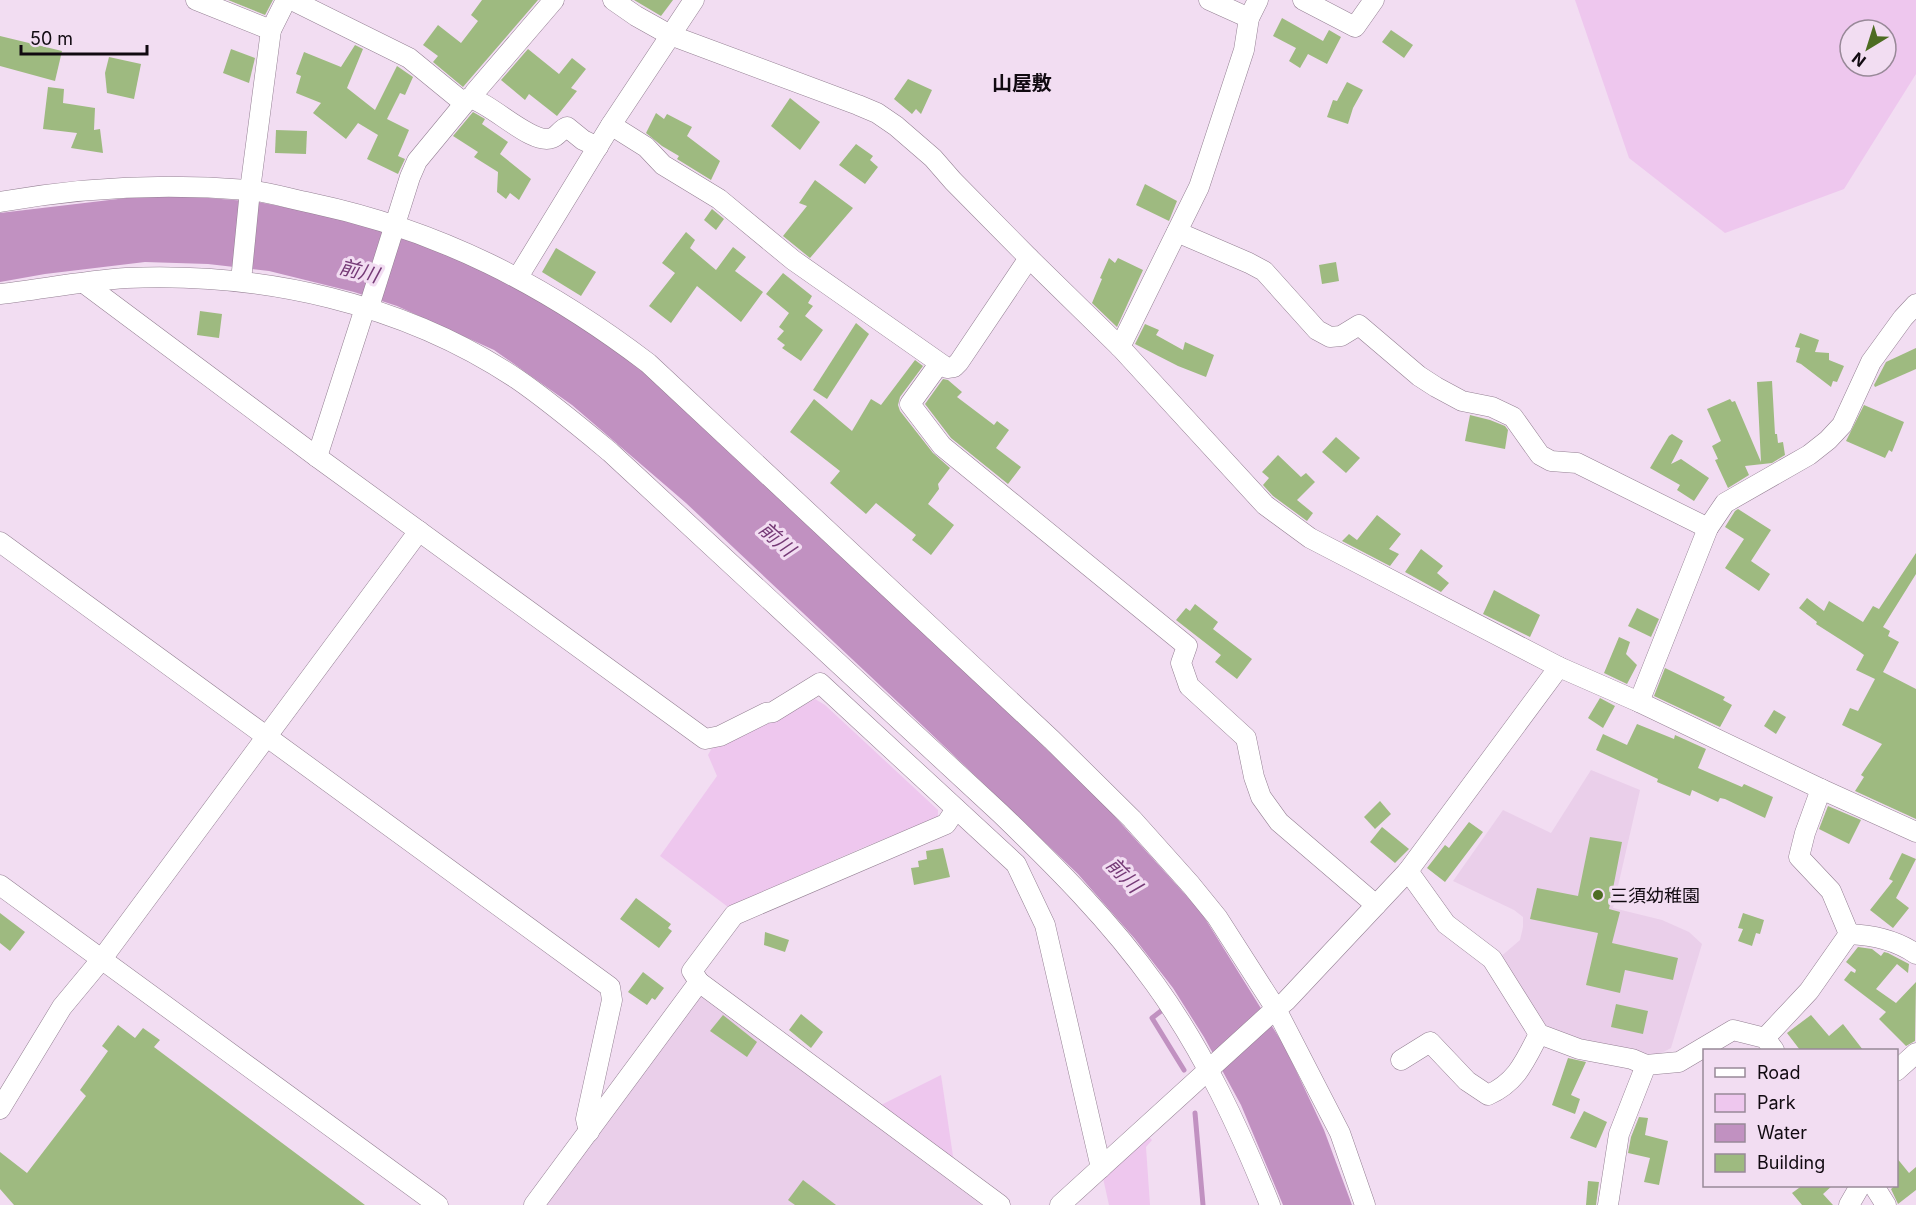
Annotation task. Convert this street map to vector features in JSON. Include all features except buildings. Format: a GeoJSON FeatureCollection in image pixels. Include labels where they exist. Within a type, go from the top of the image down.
{"type":"FeatureCollection","features":[{"type":"Feature","properties":{"kind":"street"},"geometry":{"type":"LineString","coordinates":[[196,0],[271,30]]}},
{"type":"Feature","properties":{"kind":"street"},"geometry":{"type":"LineString","coordinates":[[242,277],[271,30],[286,0]]}},
{"type":"Feature","properties":{"kind":"street"},"geometry":{"type":"LineString","coordinates":[[292,0],[409,58],[468,100],[538,139],[553,138],[567,127],[598,147]]}},
{"type":"Feature","properties":{"kind":"street"},"geometry":{"type":"LineString","coordinates":[[317,457],[417,161],[554,0]]}},
{"type":"Feature","properties":{"kind":"street"},"geometry":{"type":"LineString","coordinates":[[613,0],[670,35],[877,113],[896,126],[933,158],[1029,258],[1120,347],[1265,506],[1310,538],[1559,667],[1916,832]]}},
{"type":"Feature","properties":{"kind":"street"},"geometry":{"type":"LineString","coordinates":[[518,278],[611,125],[694,0]]}},
{"type":"Feature","properties":{"kind":"street"},"geometry":{"type":"LineString","coordinates":[[1209,0],[1249,18]]}},
{"type":"Feature","properties":{"kind":"street"},"geometry":{"type":"LineString","coordinates":[[1120,347],[1198,187],[1244,50],[1249,18],[1258,0]]}},
{"type":"Feature","properties":{"kind":"street"},"geometry":{"type":"LineString","coordinates":[[1303,0],[1355,27],[1374,0]]}},
{"type":"Feature","properties":{"kind":"street"},"geometry":{"type":"LineString","coordinates":[[611,125],[646,147],[663,165],[719,199],[793,260],[947,368],[954,367],[959,362],[1029,258]]}},
{"type":"Feature","properties":{"kind":"street"},"geometry":{"type":"LineString","coordinates":[[0,202],[51,192],[134,186],[250,195],[326,206],[458,248],[518,278],[567,307],[648,363],[1052,740],[1132,819],[1191,885],[1217,917],[1274,1011],[1340,1133],[1365,1205]]}},
{"type":"Feature","properties":{"kind":"street"},"geometry":{"type":"LineString","coordinates":[[1177,232],[1250,263],[1263,271],[1317,330],[1330,337],[1341,336],[1359,325],[1419,376],[1436,387],[1462,401],[1492,407],[1513,417],[1540,455],[1551,461],[1577,463],[1708,528]]}},
{"type":"Feature","properties":{"kind":"street"},"geometry":{"type":"LineString","coordinates":[[0,294],[126,279],[242,277],[368,307],[436,334],[515,378],[610,452],[1054,866],[1112,930],[1154,982],[1211,1069],[1270,1205]]}},
{"type":"Feature","properties":{"kind":"street"},"geometry":{"type":"LineString","coordinates":[[84,283],[317,457],[705,739],[720,736],[766,713],[773,712],[820,683],[1016,864],[1045,925],[1101,1168]]}},
{"type":"Feature","properties":{"kind":"street"},"geometry":{"type":"LineString","coordinates":[[1639,702],[1708,528],[1725,504],[1809,455],[1828,440],[1842,424],[1871,362],[1916,304]]}},
{"type":"Feature","properties":{"kind":"street"},"geometry":{"type":"LineString","coordinates":[[939,364],[910,404],[942,446],[1187,646],[1181,663],[1189,686],[1246,738],[1254,777],[1261,797],[1269,810],[1279,822],[1376,905]]}},
{"type":"Feature","properties":{"kind":"street"},"geometry":{"type":"LineString","coordinates":[[0,1109],[62,1007],[101,960],[419,531]]}},
{"type":"Feature","properties":{"kind":"street"},"geometry":{"type":"LineString","coordinates":[[0,542],[610,987],[612,1000],[585,1119],[588,1132]]}},
{"type":"Feature","properties":{"kind":"street"},"geometry":{"type":"LineString","coordinates":[[1060,1205],[1286,1001],[1408,871],[1559,667]]}},
{"type":"Feature","properties":{"kind":"street"},"geometry":{"type":"LineString","coordinates":[[1821,789],[1799,857],[1831,891],[1849,934]]}},
{"type":"Feature","properties":{"kind":"street"},"geometry":{"type":"LineString","coordinates":[[956,809],[946,824],[734,915],[692,971],[699,982],[1000,1205]]}},
{"type":"Feature","properties":{"kind":"street"},"geometry":{"type":"LineString","coordinates":[[1408,871],[1446,924],[1492,958],[1539,1034],[1579,1049],[1632,1059],[1646,1065],[1679,1062],[1733,1030],[1769,1044],[1849,934]]}},
{"type":"Feature","properties":{"kind":"street"},"geometry":{"type":"LineString","coordinates":[[0,885],[438,1205]]}},
{"type":"Feature","properties":{"kind":"street"},"geometry":{"type":"LineString","coordinates":[[1849,934],[1869,935],[1904,945],[1916,954]]}},
{"type":"Feature","properties":{"kind":"street"},"geometry":{"type":"LineString","coordinates":[[534,1205],[699,982]]}},
{"type":"Feature","properties":{"kind":"street"},"geometry":{"type":"LineString","coordinates":[[1401,1060],[1430,1042],[1467,1081],[1488,1095],[1503,1088],[1520,1071],[1539,1034]]}},
{"type":"Feature","properties":{"kind":"street"},"geometry":{"type":"LineString","coordinates":[[1898,1069],[1916,1053]]}},
{"type":"Feature","properties":{"kind":"street"},"geometry":{"type":"LineString","coordinates":[[1608,1205],[1618,1134],[1646,1065]]}},
{"type":"Feature","properties":{"kind":"street"},"geometry":{"type":"LineString","coordinates":[[1849,1205],[1859,1187]]}},
{"type":"Feature","properties":{"kind":"street"},"geometry":{"type":"LineString","coordinates":[[1875,1187],[1886,1205]]}},
{"type":"Feature","properties":{"kind":"shaded area"},"geometry":{"type":"Polygon","coordinates":[[[1591,770],[1640,790],[1613,908],[1662,920],[1689,932],[1702,944],[1671,1048],[1648,1060],[1549,1034],[1498,959],[1520,940],[1523,917],[1514,910],[1453,881],[1503,810],[1551,833],[1591,770]]]}},
{"type":"Feature","properties":{"kind":"shaded area"},"geometry":{"type":"Polygon","coordinates":[[[697,993],[991,1205],[542,1205],[697,993]]]}},
{"type":"Feature","properties":{"kind":"green space"},"geometry":{"type":"Polygon","coordinates":[[[1575,0],[1916,0],[1916,74],[1844,189],[1725,233],[1629,158],[1575,0]]]}},
{"type":"Feature","properties":{"kind":"green space"},"geometry":{"type":"Polygon","coordinates":[[[815,699],[825,705],[938,810],[938,817],[728,907],[660,856],[717,776],[708,755],[712,748],[770,719],[776,721],[815,699]]]}},
{"type":"Feature","properties":{"kind":"green space"},"geometry":{"type":"Polygon","coordinates":[[[941,1075],[954,1163],[879,1106],[941,1075]]]}},
{"type":"Feature","properties":{"kind":"green space"},"geometry":{"type":"Polygon","coordinates":[[[1149,1137],[1152,1140],[1146,1147],[1150,1205],[1109,1205],[1103,1178],[1149,1137]]]}},
{"type":"Feature","properties":{"kind":"water","name":"前川"},"geometry":{"type":"Polygon","coordinates":[[[183,196],[258,202],[310,212],[443,247],[547,303],[647,375],[829,543],[1080,781],[1201,912],[1285,1047],[1324,1130],[1352,1205],[1283,1205],[1241,1105],[1204,1037],[1173,988],[1135,939],[1078,874],[686,503],[572,405],[494,350],[397,306],[354,292],[269,271],[208,264],[145,262],[0,282],[0,213],[135,197],[183,196]]]}},
{"type":"Feature","properties":{"kind":"waterway"},"geometry":{"type":"LineString","coordinates":[[1161,1011],[1152,1018],[1184,1070]]}},
{"type":"Feature","properties":{"kind":"waterway"},"geometry":{"type":"LineString","coordinates":[[1195,1113],[1203,1205]]}},
{"type":"Feature","properties":{"kind":"place","name":"三須幼稚園"},"geometry":{"type":"Point","coordinates":[1598,895]}},
{"type":"Feature","properties":{"kind":"district","name":"山屋敷"},"geometry":{"type":"Point","coordinates":[1022,83]}}]}
